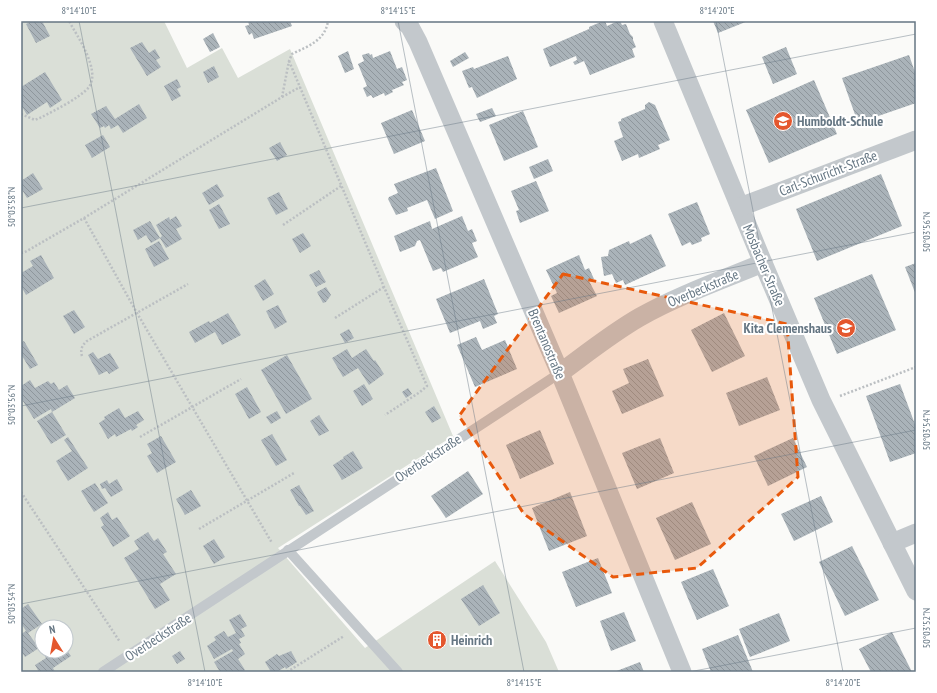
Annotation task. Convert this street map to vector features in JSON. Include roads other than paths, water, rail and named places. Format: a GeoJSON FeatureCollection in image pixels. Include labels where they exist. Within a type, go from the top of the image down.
{"type":"FeatureCollection","features":[{"type":"Feature","properties":{"kind":"street","name":"Brentanostraße"},"geometry":{"type":"LineString","coordinates":[[404,21],[410,27],[418,42],[560,373],[682,672]]}},
{"type":"Feature","properties":{"kind":"street","name":"Mosbacher Straße"},"geometry":{"type":"LineString","coordinates":[[663,21],[763,263],[822,400],[916,591]]}},
{"type":"Feature","properties":{"kind":"street","name":"Carl-Schuricht-Straße"},"geometry":{"type":"LineString","coordinates":[[740,207],[916,140]]}},
{"type":"Feature","properties":{"kind":"street","name":"Overbeckstraße"},"geometry":{"type":"LineString","coordinates":[[560,373],[612,335],[640,317],[692,292],[763,263]]}},
{"type":"Feature","properties":{"kind":"street"},"geometry":{"type":"LineString","coordinates":[[892,543],[916,533]]}},
{"type":"Feature","properties":{"kind":"lane","name":"Overbeckstraße"},"geometry":{"type":"LineString","coordinates":[[103,672],[560,373]]}},
{"type":"Feature","properties":{"kind":"lane"},"geometry":{"type":"LineString","coordinates":[[284,553],[398,672]]}},
{"type":"Feature","properties":{"kind":"place","name":"Humboldt-Schule"},"geometry":{"type":"Point","coordinates":[783,121]}},
{"type":"Feature","properties":{"kind":"place","name":"Kita Clemenshaus"},"geometry":{"type":"Point","coordinates":[846,328]}},
{"type":"Feature","properties":{"kind":"place","name":"Heinrich"},"geometry":{"type":"Point","coordinates":[437,640]}}]}
